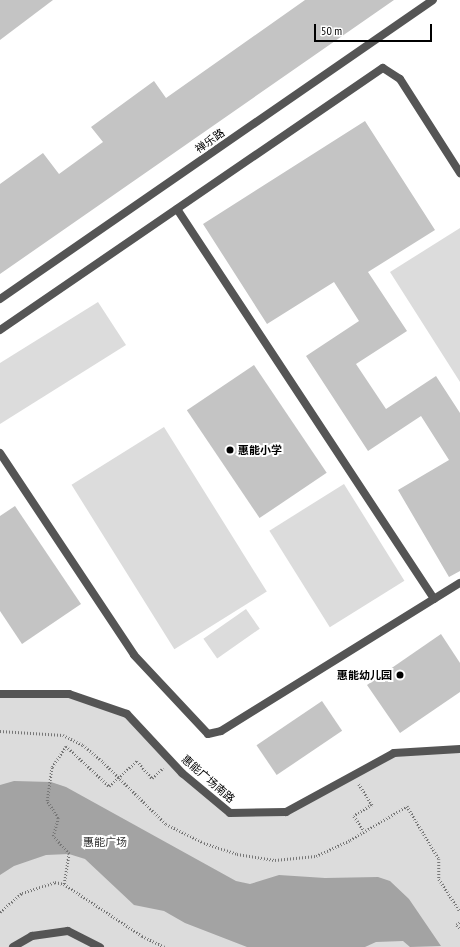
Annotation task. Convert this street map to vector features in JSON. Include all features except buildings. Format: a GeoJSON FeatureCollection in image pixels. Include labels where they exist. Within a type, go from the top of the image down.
{"type":"FeatureCollection","features":[{"type":"Feature","properties":{"kind":"street","name":"禅乐路"},"geometry":{"type":"LineString","coordinates":[[0,299],[433,0]]}},
{"type":"Feature","properties":{"kind":"street"},"geometry":{"type":"LineString","coordinates":[[0,330],[383,68],[400,79],[460,173]]}},
{"type":"Feature","properties":{"kind":"street"},"geometry":{"type":"LineString","coordinates":[[177,209],[434,599]]}},
{"type":"Feature","properties":{"kind":"street"},"geometry":{"type":"LineString","coordinates":[[0,453],[134,655],[208,734],[221,732],[460,583]]}},
{"type":"Feature","properties":{"kind":"street","name":"惠能广场南路"},"geometry":{"type":"LineString","coordinates":[[0,694],[69,694],[128,714],[171,761],[230,813],[286,812],[394,753],[460,749]]}},
{"type":"Feature","properties":{"kind":"street"},"geometry":{"type":"LineString","coordinates":[[13,947],[32,936],[68,931],[100,947]]}},
{"type":"Feature","properties":{"kind":"path"},"geometry":{"type":"LineString","coordinates":[[64,884],[69,854],[53,836],[58,818],[47,801],[52,767],[66,746],[109,786],[137,761],[152,778],[171,761]]}},
{"type":"Feature","properties":{"kind":"path"},"geometry":{"type":"LineString","coordinates":[[354,775],[372,805],[354,816],[364,831]]}},
{"type":"Feature","properties":{"kind":"path"},"geometry":{"type":"LineString","coordinates":[[0,912],[22,893],[55,882],[64,884],[142,936],[165,947]]}},
{"type":"Feature","properties":{"kind":"path"},"geometry":{"type":"LineString","coordinates":[[460,923],[457,925],[460,929]]}},
{"type":"Feature","properties":{"kind":"green space"},"geometry":{"type":"Polygon","coordinates":[[[460,228],[460,382],[390,272],[460,228]]]}},
{"type":"Feature","properties":{"kind":"green space"},"geometry":{"type":"Polygon","coordinates":[[[98,302],[126,345],[0,424],[0,363],[98,302]]]}},
{"type":"Feature","properties":{"kind":"green space"},"geometry":{"type":"Polygon","coordinates":[[[164,427],[267,592],[174,649],[72,485],[164,427]]]}},
{"type":"Feature","properties":{"kind":"green space"},"geometry":{"type":"Polygon","coordinates":[[[344,484],[404,581],[330,627],[269,531],[344,484]]]}},
{"type":"Feature","properties":{"kind":"green space"},"geometry":{"type":"Polygon","coordinates":[[[246,609],[260,629],[217,658],[203,639],[246,609]]]}},
{"type":"Feature","properties":{"kind":"green space","name":"惠能广场"},"geometry":{"type":"Polygon","coordinates":[[[0,694],[69,694],[127,714],[182,773],[231,813],[286,812],[394,753],[460,749],[460,947],[0,947],[0,694]]]}},
{"type":"Feature","properties":{"kind":"shaded area"},"geometry":{"type":"Polygon","coordinates":[[[14,781],[51,782],[66,787],[236,881],[250,884],[279,875],[325,878],[378,877],[390,881],[409,899],[441,946],[410,947],[403,941],[376,942],[365,947],[247,947],[185,923],[164,911],[134,905],[85,859],[69,854],[46,855],[14,866],[0,875],[0,785],[14,781]]]}},
{"type":"Feature","properties":{"kind":"place","name":"惠能小学"},"geometry":{"type":"Point","coordinates":[230,450]}},
{"type":"Feature","properties":{"kind":"place","name":"惠能幼儿园"},"geometry":{"type":"Point","coordinates":[400,675]}}]}
